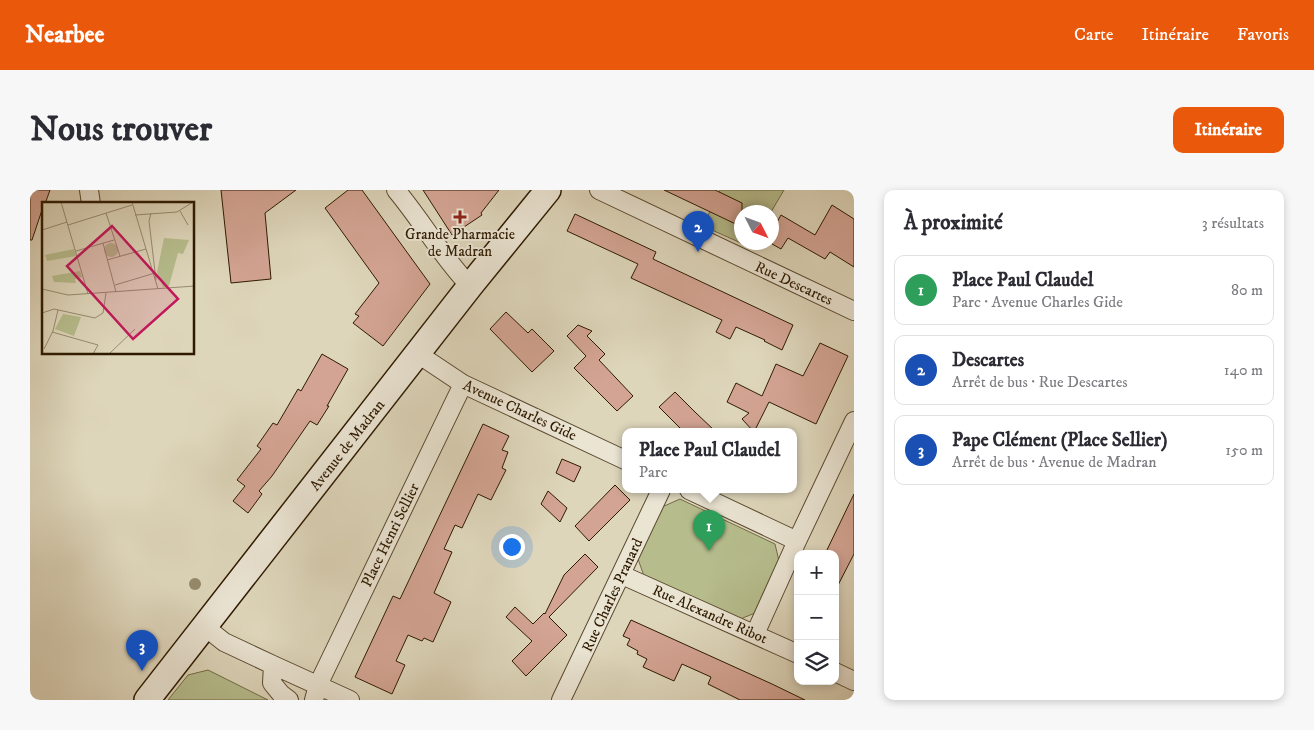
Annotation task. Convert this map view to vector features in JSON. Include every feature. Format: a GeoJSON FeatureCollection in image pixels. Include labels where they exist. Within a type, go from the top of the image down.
{"type":"FeatureCollection","features":[{"type":"Feature","properties":{"kind":"main road","name":"Avenue de Madran"},"geometry":{"type":"LineString","coordinates":[[147,700],[470,286],[548,190]]}},
{"type":"Feature","properties":{"kind":"street"},"geometry":{"type":"LineString","coordinates":[[396,190],[457,272],[470,286]]}},
{"type":"Feature","properties":{"kind":"street","name":"Rue Descartes"},"geometry":{"type":"LineString","coordinates":[[599,190],[854,311]]}},
{"type":"Feature","properties":{"kind":"street","name":"Avenue Charles Gide"},"geometry":{"type":"LineString","coordinates":[[418,354],[463,384],[622,459]]}},
{"type":"Feature","properties":{"kind":"street","name":"Place Henri Sellier"},"geometry":{"type":"LineString","coordinates":[[316,692],[463,384]]}},
{"type":"Feature","properties":{"kind":"street"},"geometry":{"type":"LineString","coordinates":[[755,634],[854,422]]}},
{"type":"Feature","properties":{"kind":"street","name":"Rue Charles Pranard"},"geometry":{"type":"LineString","coordinates":[[561,700],[660,493]]}},
{"type":"Feature","properties":{"kind":"street"},"geometry":{"type":"LineString","coordinates":[[696,493],[797,542]]}},
{"type":"Feature","properties":{"kind":"street","name":"Rue Alexandre Ribot"},"geometry":{"type":"LineString","coordinates":[[622,575],[794,652]]}},
{"type":"Feature","properties":{"kind":"street"},"geometry":{"type":"LineString","coordinates":[[204,626],[224,642],[273,665],[316,692],[350,700]]}},
{"type":"Feature","properties":{"kind":"street"},"geometry":{"type":"LineString","coordinates":[[273,665],[272,683],[289,700]]}},
{"type":"Feature","properties":{"kind":"street"},"geometry":{"type":"LineString","coordinates":[[839,674],[854,681]]}},
{"type":"Feature","properties":{"kind":"green space"},"geometry":{"type":"Polygon","coordinates":[[[720,190],[784,190],[775,205],[734,205],[734,240],[703,226],[720,190]]]}},
{"type":"Feature","properties":{"kind":"green space"},"geometry":{"type":"Polygon","coordinates":[[[680,499],[775,544],[779,561],[755,613],[738,620],[644,576],[638,559],[662,507],[680,499]]]}},
{"type":"Feature","properties":{"kind":"green space"},"geometry":{"type":"Polygon","coordinates":[[[208,670],[268,700],[168,700],[188,675],[208,670]]]}},
{"type":"Feature","properties":{"kind":"building"},"geometry":{"type":"Polygon","coordinates":[[[30,190],[50,190],[46,202],[42,202],[42,210],[32,240],[30,240],[30,190]]]}},
{"type":"Feature","properties":{"kind":"building"},"geometry":{"type":"Polygon","coordinates":[[[221,190],[296,190],[265,213],[271,279],[231,283],[221,190]]]}},
{"type":"Feature","properties":{"kind":"building"},"geometry":{"type":"Polygon","coordinates":[[[348,190],[362,190],[430,284],[383,346],[353,323],[359,316],[355,314],[379,283],[325,208],[348,190]]]}},
{"type":"Feature","properties":{"kind":"building"},"geometry":{"type":"Polygon","coordinates":[[[423,190],[499,190],[481,213],[482,215],[452,235],[423,190]]]}},
{"type":"Feature","properties":{"kind":"building"},"geometry":{"type":"Polygon","coordinates":[[[664,190],[715,190],[742,203],[742,205],[734,205],[734,223],[664,190]]]}},
{"type":"Feature","properties":{"kind":"building"},"geometry":{"type":"Polygon","coordinates":[[[832,205],[854,219],[854,267],[830,252],[825,259],[788,238],[781,249],[779,248],[779,219],[781,215],[815,235],[832,205]]]}},
{"type":"Feature","properties":{"kind":"building"},"geometry":{"type":"Polygon","coordinates":[[[575,214],[656,252],[653,259],[793,325],[782,350],[736,327],[730,339],[716,332],[722,320],[631,278],[638,264],[567,231],[575,214]]]}},
{"type":"Feature","properties":{"kind":"building"},"geometry":{"type":"Polygon","coordinates":[[[506,312],[528,333],[532,329],[554,351],[532,372],[490,329],[506,312]]]}},
{"type":"Feature","properties":{"kind":"building"},"geometry":{"type":"Polygon","coordinates":[[[578,325],[592,331],[587,336],[605,354],[599,360],[633,396],[617,411],[574,368],[586,356],[567,336],[578,325]]]}},
{"type":"Feature","properties":{"kind":"building"},"geometry":{"type":"Polygon","coordinates":[[[820,343],[848,356],[816,424],[769,402],[756,428],[750,428],[742,419],[749,413],[727,402],[736,383],[762,396],[776,364],[803,376],[820,343]]]}},
{"type":"Feature","properties":{"kind":"building"},"geometry":{"type":"Polygon","coordinates":[[[322,354],[348,369],[317,425],[310,421],[272,476],[259,491],[262,494],[248,513],[233,501],[245,486],[237,480],[261,449],[257,446],[273,423],[277,425],[298,389],[301,391],[322,354]]]}},
{"type":"Feature","properties":{"kind":"building"},"geometry":{"type":"Polygon","coordinates":[[[675,392],[712,428],[680,428],[659,407],[675,392]]]}},
{"type":"Feature","properties":{"kind":"building"},"geometry":{"type":"Polygon","coordinates":[[[483,424],[509,436],[502,450],[508,452],[502,468],[506,470],[491,500],[478,494],[462,528],[455,525],[444,549],[452,552],[434,593],[451,602],[433,642],[424,638],[422,641],[408,635],[396,661],[405,665],[392,694],[355,677],[393,596],[400,599],[483,424]]]}},
{"type":"Feature","properties":{"kind":"building"},"geometry":{"type":"Polygon","coordinates":[[[562,459],[581,467],[574,482],[556,473],[562,459]]]}},
{"type":"Feature","properties":{"kind":"building"},"geometry":{"type":"Polygon","coordinates":[[[615,485],[630,500],[589,541],[575,526],[615,485]]]}},
{"type":"Feature","properties":{"kind":"building"},"geometry":{"type":"Polygon","coordinates":[[[548,491],[567,508],[560,522],[541,504],[548,491]]]}},
{"type":"Feature","properties":{"kind":"building"},"geometry":{"type":"Polygon","coordinates":[[[854,494],[854,554],[839,583],[839,550],[827,550],[854,494]]]}},
{"type":"Feature","properties":{"kind":"building"},"geometry":{"type":"Polygon","coordinates":[[[585,554],[598,567],[549,617],[567,635],[526,676],[512,661],[532,641],[506,617],[515,607],[533,624],[545,614],[564,575],[585,554]]]}},
{"type":"Feature","properties":{"kind":"building"},"geometry":{"type":"Polygon","coordinates":[[[631,620],[805,700],[740,700],[708,684],[711,677],[682,664],[674,681],[643,667],[647,659],[637,654],[638,651],[627,645],[630,639],[623,636],[631,620]]]}},
{"type":"Feature","properties":{"kind":"place","name":"Grande Pharmacie de Madran"},"geometry":{"type":"Point","coordinates":[460,217]}},
{"type":"Feature","properties":{"kind":"place","name":"Descartes"},"geometry":{"type":"Point","coordinates":[698,252]}},
{"type":"Feature","properties":{"kind":"place","name":"Place Paul Claudel"},"geometry":{"type":"Point","coordinates":[709,551]}},
{"type":"Feature","properties":{"kind":"place","name":"Pape Clément (Place Sellier)"},"geometry":{"type":"Point","coordinates":[142,671]}}]}
